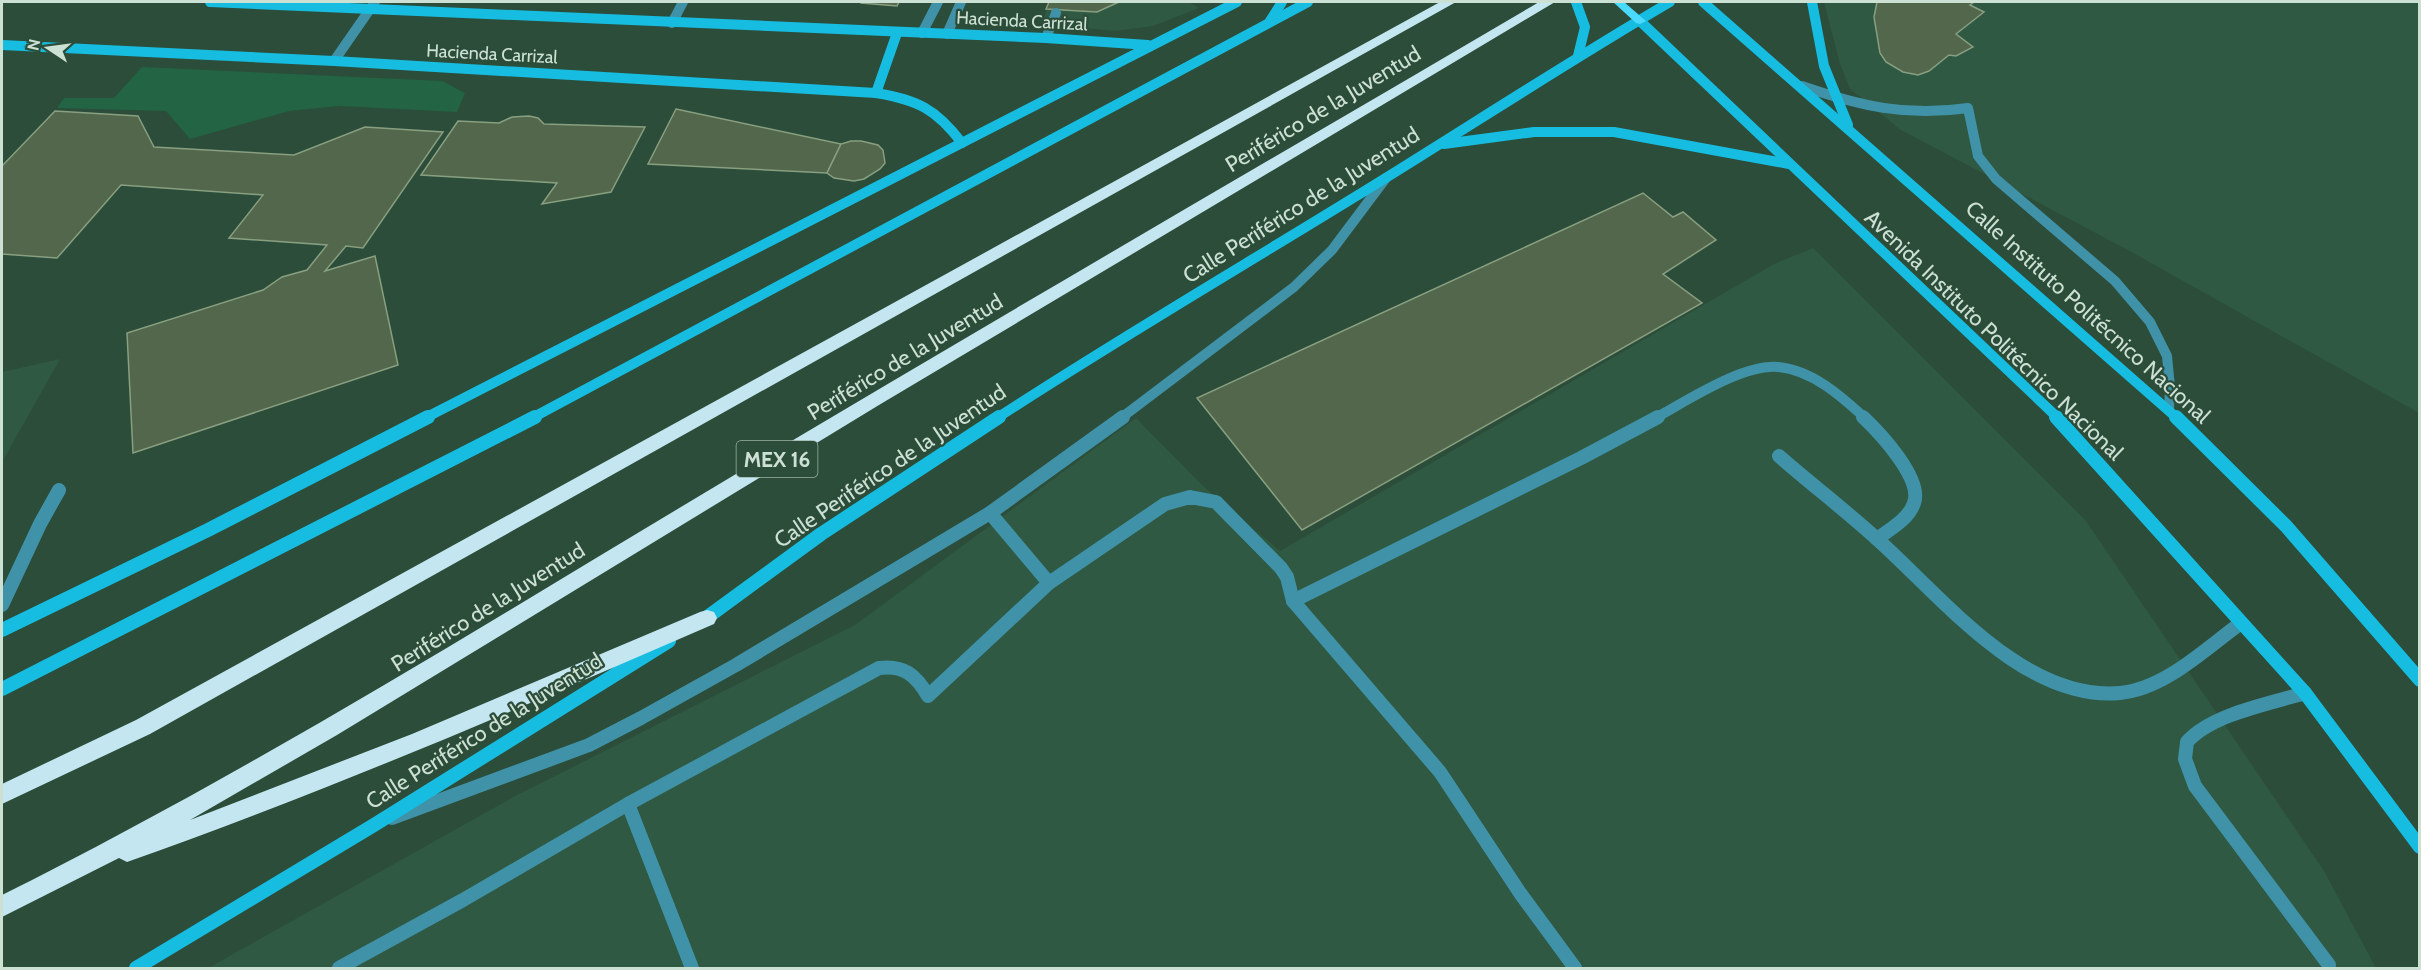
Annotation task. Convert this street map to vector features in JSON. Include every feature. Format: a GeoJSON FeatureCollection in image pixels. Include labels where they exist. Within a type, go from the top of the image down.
{"type":"FeatureCollection","features":[{"type":"Feature","properties":{"kind":"highway","name":"Periférico de la Juventud"},"geometry":{"type":"LineString","coordinates":[[2,794],[143,727],[1449,2]]}},
{"type":"Feature","properties":{"kind":"highway","name":"Periférico de la Juventud"},"geometry":{"type":"LineString","coordinates":[[2,906],[86,866],[388,695],[650,534],[1548,2]]}},
{"type":"Feature","properties":{"kind":"highway"},"geometry":{"type":"LineString","coordinates":[[86,866],[235,815],[387,754],[707,618]]}},
{"type":"Feature","properties":{"kind":"main road","name":"Hacienda Carrizal"},"geometry":{"type":"LineString","coordinates":[[210,2],[372,6],[672,23],[1046,38],[1149,45]]}},
{"type":"Feature","properties":{"kind":"main road"},"geometry":{"type":"LineString","coordinates":[[2,630],[219,525],[1149,45],[1237,2]]}},
{"type":"Feature","properties":{"kind":"main road"},"geometry":{"type":"LineString","coordinates":[[1269,22],[1282,2]]}},
{"type":"Feature","properties":{"kind":"main road"},"geometry":{"type":"LineString","coordinates":[[2,689],[239,570],[626,370],[1308,2]]}},
{"type":"Feature","properties":{"kind":"main road"},"geometry":{"type":"LineString","coordinates":[[1576,2],[1585,27],[1578,56]]}},
{"type":"Feature","properties":{"kind":"main road"},"geometry":{"type":"LineString","coordinates":[[1618,2],[1640,21]]}},
{"type":"Feature","properties":{"kind":"main road","name":"Calle Periférico de la Juventud"},"geometry":{"type":"LineString","coordinates":[[136,969],[374,825],[707,618],[821,534],[1057,379],[1386,178],[1578,56],[1670,2]]}},
{"type":"Feature","properties":{"kind":"main road","name":"Calle Instituto Politécnico Nacional"},"geometry":{"type":"LineString","coordinates":[[1703,2],[1802,86],[2169,410],[2286,526],[2420,680]]}},
{"type":"Feature","properties":{"kind":"main road"},"geometry":{"type":"LineString","coordinates":[[1812,2],[1824,66],[1850,129]]}},
{"type":"Feature","properties":{"kind":"main road","name":"Avenida Instituto Politécnico Nacional"},"geometry":{"type":"LineString","coordinates":[[1640,21],[2073,432],[2305,693]]}},
{"type":"Feature","properties":{"kind":"main road"},"geometry":{"type":"LineString","coordinates":[[876,93],[897,33]]}},
{"type":"Feature","properties":{"kind":"main road","name":"Hacienda Carrizal"},"geometry":{"type":"LineString","coordinates":[[2,45],[333,61],[876,93],[918,101],[934,111],[962,143]]}},
{"type":"Feature","properties":{"kind":"main road"},"geometry":{"type":"LineString","coordinates":[[1437,145],[1534,132],[1614,132],[1789,164]]}},
{"type":"Feature","properties":{"kind":"main road"},"geometry":{"type":"LineString","coordinates":[[2305,693],[2420,847]]}},
{"type":"Feature","properties":{"kind":"street"},"geometry":{"type":"LineString","coordinates":[[672,23],[683,2]]}},
{"type":"Feature","properties":{"kind":"street"},"geometry":{"type":"LineString","coordinates":[[922,33],[938,2]]}},
{"type":"Feature","properties":{"kind":"street"},"geometry":{"type":"LineString","coordinates":[[947,34],[961,2]]}},
{"type":"Feature","properties":{"kind":"street"},"geometry":{"type":"LineString","coordinates":[[333,61],[372,6]]}},
{"type":"Feature","properties":{"kind":"street"},"geometry":{"type":"LineString","coordinates":[[1046,38],[1056,13]]}},
{"type":"Feature","properties":{"kind":"street"},"geometry":{"type":"LineString","coordinates":[[1802,86],[1838,99],[1886,111],[1923,114],[1968,108],[1978,156],[1996,179],[2115,281],[2150,322],[2167,356],[2169,410]]}},
{"type":"Feature","properties":{"kind":"street"},"geometry":{"type":"LineString","coordinates":[[374,825],[589,745],[736,665],[990,513],[1059,465],[1294,287],[1332,250],[1386,178]]}},
{"type":"Feature","properties":{"kind":"street"},"geometry":{"type":"LineString","coordinates":[[1293,601],[1622,437],[1739,375],[1763,366],[1793,369],[1812,377],[1830,389],[1858,413],[1893,450],[1910,475],[1916,500],[1913,510],[1876,539]]}},
{"type":"Feature","properties":{"kind":"street"},"geometry":{"type":"LineString","coordinates":[[1779,456],[1876,539],[1995,648],[2036,674],[2060,685],[2098,694],[2120,693],[2150,686],[2241,623]]}},
{"type":"Feature","properties":{"kind":"street"},"geometry":{"type":"LineString","coordinates":[[2,605],[40,524],[59,490]]}},
{"type":"Feature","properties":{"kind":"street"},"geometry":{"type":"LineString","coordinates":[[339,969],[628,804],[879,668],[893,665],[908,671],[918,677],[928,696],[1049,583],[1165,504],[1176,499],[1203,497],[1216,502],[1281,568],[1287,577],[1293,601],[1440,772],[1520,893],[1575,969]]}},
{"type":"Feature","properties":{"kind":"street"},"geometry":{"type":"LineString","coordinates":[[990,513],[1049,583]]}},
{"type":"Feature","properties":{"kind":"street"},"geometry":{"type":"LineString","coordinates":[[2305,693],[2210,724],[2195,732],[2187,743],[2184,758],[2194,786],[2328,967]]}},
{"type":"Feature","properties":{"kind":"street"},"geometry":{"type":"LineString","coordinates":[[628,804],[692,969]]}},
{"type":"Feature","properties":{"kind":"shaded area"},"geometry":{"type":"Polygon","coordinates":[[[1049,2],[1189,2],[1199,8],[1153,26],[1115,31],[1042,24],[1049,2]]]}},
{"type":"Feature","properties":{"kind":"shaded area"},"geometry":{"type":"Polygon","coordinates":[[[1824,2],[2419,2],[2419,413],[2126,249],[1901,130],[1850,89],[1840,64],[1824,2]]]}},
{"type":"Feature","properties":{"kind":"shaded area"},"geometry":{"type":"Polygon","coordinates":[[[142,67],[442,81],[465,93],[457,112],[340,106],[289,111],[190,139],[166,111],[57,108],[64,98],[114,98],[142,67]]]}},
{"type":"Feature","properties":{"kind":"shaded area"},"geometry":{"type":"Polygon","coordinates":[[[1813,248],[2086,521],[2324,871],[2376,968],[208,968],[517,795],[855,625],[1136,418],[1202,485],[1280,551],[1774,264],[1813,248]]]}},
{"type":"Feature","properties":{"kind":"shaded area"},"geometry":{"type":"Polygon","coordinates":[[[60,359],[2,462],[2,372],[60,359]]]}},
{"type":"Feature","properties":{"kind":"building"},"geometry":{"type":"Polygon","coordinates":[[[861,2],[899,2],[897,6],[861,2]]]}},
{"type":"Feature","properties":{"kind":"building"},"geometry":{"type":"Polygon","coordinates":[[[1049,2],[1119,2],[1097,12],[1046,9],[1049,2]]]}},
{"type":"Feature","properties":{"kind":"building"},"geometry":{"type":"Polygon","coordinates":[[[1877,2],[1974,2],[1970,5],[1984,12],[1956,34],[1973,47],[1956,56],[1949,55],[1929,71],[1918,75],[1903,72],[1886,62],[1880,53],[1874,17],[1877,2]]]}},
{"type":"Feature","properties":{"kind":"building"},"geometry":{"type":"Polygon","coordinates":[[[676,109],[841,144],[827,173],[648,164],[676,109]]]}},
{"type":"Feature","properties":{"kind":"building"},"geometry":{"type":"Polygon","coordinates":[[[55,111],[138,116],[154,147],[294,155],[365,127],[443,132],[363,248],[346,246],[325,271],[375,256],[398,365],[133,453],[127,333],[263,290],[282,277],[307,270],[327,245],[229,238],[263,195],[121,185],[57,258],[2,254],[2,166],[55,111]]]}},
{"type":"Feature","properties":{"kind":"building"},"geometry":{"type":"Polygon","coordinates":[[[512,117],[538,118],[544,124],[645,127],[611,192],[542,204],[557,183],[421,175],[458,121],[499,123],[512,117]]]}},
{"type":"Feature","properties":{"kind":"building"},"geometry":{"type":"Polygon","coordinates":[[[851,141],[878,145],[883,150],[885,163],[864,179],[854,181],[834,178],[827,173],[841,144],[851,141]]]}},
{"type":"Feature","properties":{"kind":"building"},"geometry":{"type":"Polygon","coordinates":[[[1643,193],[1673,217],[1683,212],[1716,240],[1663,274],[1702,303],[1302,530],[1197,398],[1643,193]]]}}]}
